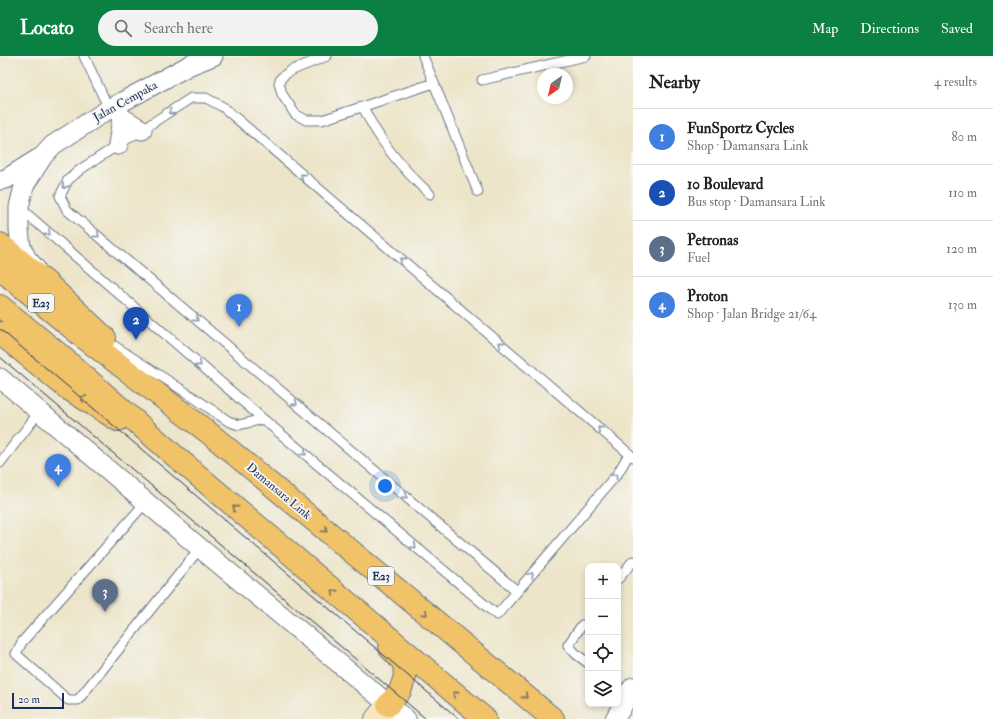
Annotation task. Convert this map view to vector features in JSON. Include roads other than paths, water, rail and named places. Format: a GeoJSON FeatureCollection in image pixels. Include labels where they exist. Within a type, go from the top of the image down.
{"type":"FeatureCollection","features":[{"type":"Feature","properties":{"kind":"highway"},"geometry":{"type":"LineString","coordinates":[[0,244],[47,283],[209,433]]}},
{"type":"Feature","properties":{"kind":"highway","name":"Damansara Link"},"geometry":{"type":"LineString","coordinates":[[0,269],[83,337],[209,433],[553,719]]}},
{"type":"Feature","properties":{"kind":"highway","name":"E23"},"geometry":{"type":"LineString","coordinates":[[0,306],[60,355],[175,456],[485,719]]}},
{"type":"Feature","properties":{"kind":"highway"},"geometry":{"type":"LineString","coordinates":[[0,333],[67,388],[175,456]]}},
{"type":"Feature","properties":{"kind":"highway"},"geometry":{"type":"LineString","coordinates":[[353,608],[404,663],[405,677],[400,691],[382,712]]}},
{"type":"Feature","properties":{"kind":"street","name":"Jalan Cempaka"},"geometry":{"type":"LineString","coordinates":[[0,180],[6,178],[42,156],[53,145],[115,111],[190,65],[209,57]]}},
{"type":"Feature","properties":{"kind":"street"},"geometry":{"type":"LineString","coordinates":[[115,111],[142,130]]}},
{"type":"Feature","properties":{"kind":"street"},"geometry":{"type":"LineString","coordinates":[[115,111],[118,145]]}},
{"type":"Feature","properties":{"kind":"street","name":"Jalan Cempaka"},"geometry":{"type":"LineString","coordinates":[[42,156],[24,186],[19,207],[19,230],[22,247],[27,259],[47,283]]}},
{"type":"Feature","properties":{"kind":"street"},"geometry":{"type":"LineString","coordinates":[[0,378],[200,548],[382,712],[406,719]]}},
{"type":"Feature","properties":{"kind":"street"},"geometry":{"type":"LineString","coordinates":[[616,718],[628,692]]}},
{"type":"Feature","properties":{"kind":"lane"},"geometry":{"type":"LineString","coordinates":[[84,56],[115,111]]}},
{"type":"Feature","properties":{"kind":"lane"},"geometry":{"type":"LineString","coordinates":[[327,56],[290,70],[281,78],[279,83],[282,94],[295,114],[306,120],[322,120],[434,83]]}},
{"type":"Feature","properties":{"kind":"lane"},"geometry":{"type":"LineString","coordinates":[[423,56],[478,192]]}},
{"type":"Feature","properties":{"kind":"lane"},"geometry":{"type":"LineString","coordinates":[[482,80],[586,56]]}},
{"type":"Feature","properties":{"kind":"lane"},"geometry":{"type":"LineString","coordinates":[[19,207],[263,419],[497,615],[518,591],[618,473],[631,456],[222,107],[206,98],[192,98],[81,169],[68,180],[60,196],[67,210],[518,591]]}},
{"type":"Feature","properties":{"kind":"lane"},"geometry":{"type":"LineString","coordinates":[[363,107],[372,126],[391,153],[414,180],[430,194]]}},
{"type":"Feature","properties":{"kind":"lane"},"geometry":{"type":"LineString","coordinates":[[113,345],[228,421],[238,425],[263,419]]}},
{"type":"Feature","properties":{"kind":"lane"},"geometry":{"type":"LineString","coordinates":[[0,463],[40,412]]}},
{"type":"Feature","properties":{"kind":"lane"},"geometry":{"type":"LineString","coordinates":[[146,502],[22,642],[16,654],[68,700],[78,700],[200,548]]}},
{"type":"Feature","properties":{"kind":"lane"},"geometry":{"type":"LineString","coordinates":[[621,575],[633,561]]}},
{"type":"Feature","properties":{"kind":"lane"},"geometry":{"type":"LineString","coordinates":[[582,625],[568,645],[585,661]]}},
{"type":"Feature","properties":{"kind":"tram line"},"geometry":{"type":"LineString","coordinates":[[0,329],[459,719]]}},
{"type":"Feature","properties":{"kind":"tram line"},"geometry":{"type":"LineString","coordinates":[[0,357],[426,719]]}},
{"type":"Feature","properties":{"kind":"place","name":"FunSportz Cycles"},"geometry":{"type":"Point","coordinates":[239,327]}},
{"type":"Feature","properties":{"kind":"place","name":"10 Boulevard"},"geometry":{"type":"Point","coordinates":[136,340]}},
{"type":"Feature","properties":{"kind":"place","name":"Proton"},"geometry":{"type":"Point","coordinates":[58,487]}},
{"type":"Feature","properties":{"kind":"place","name":"Petronas"},"geometry":{"type":"Point","coordinates":[105,612]}}]}
